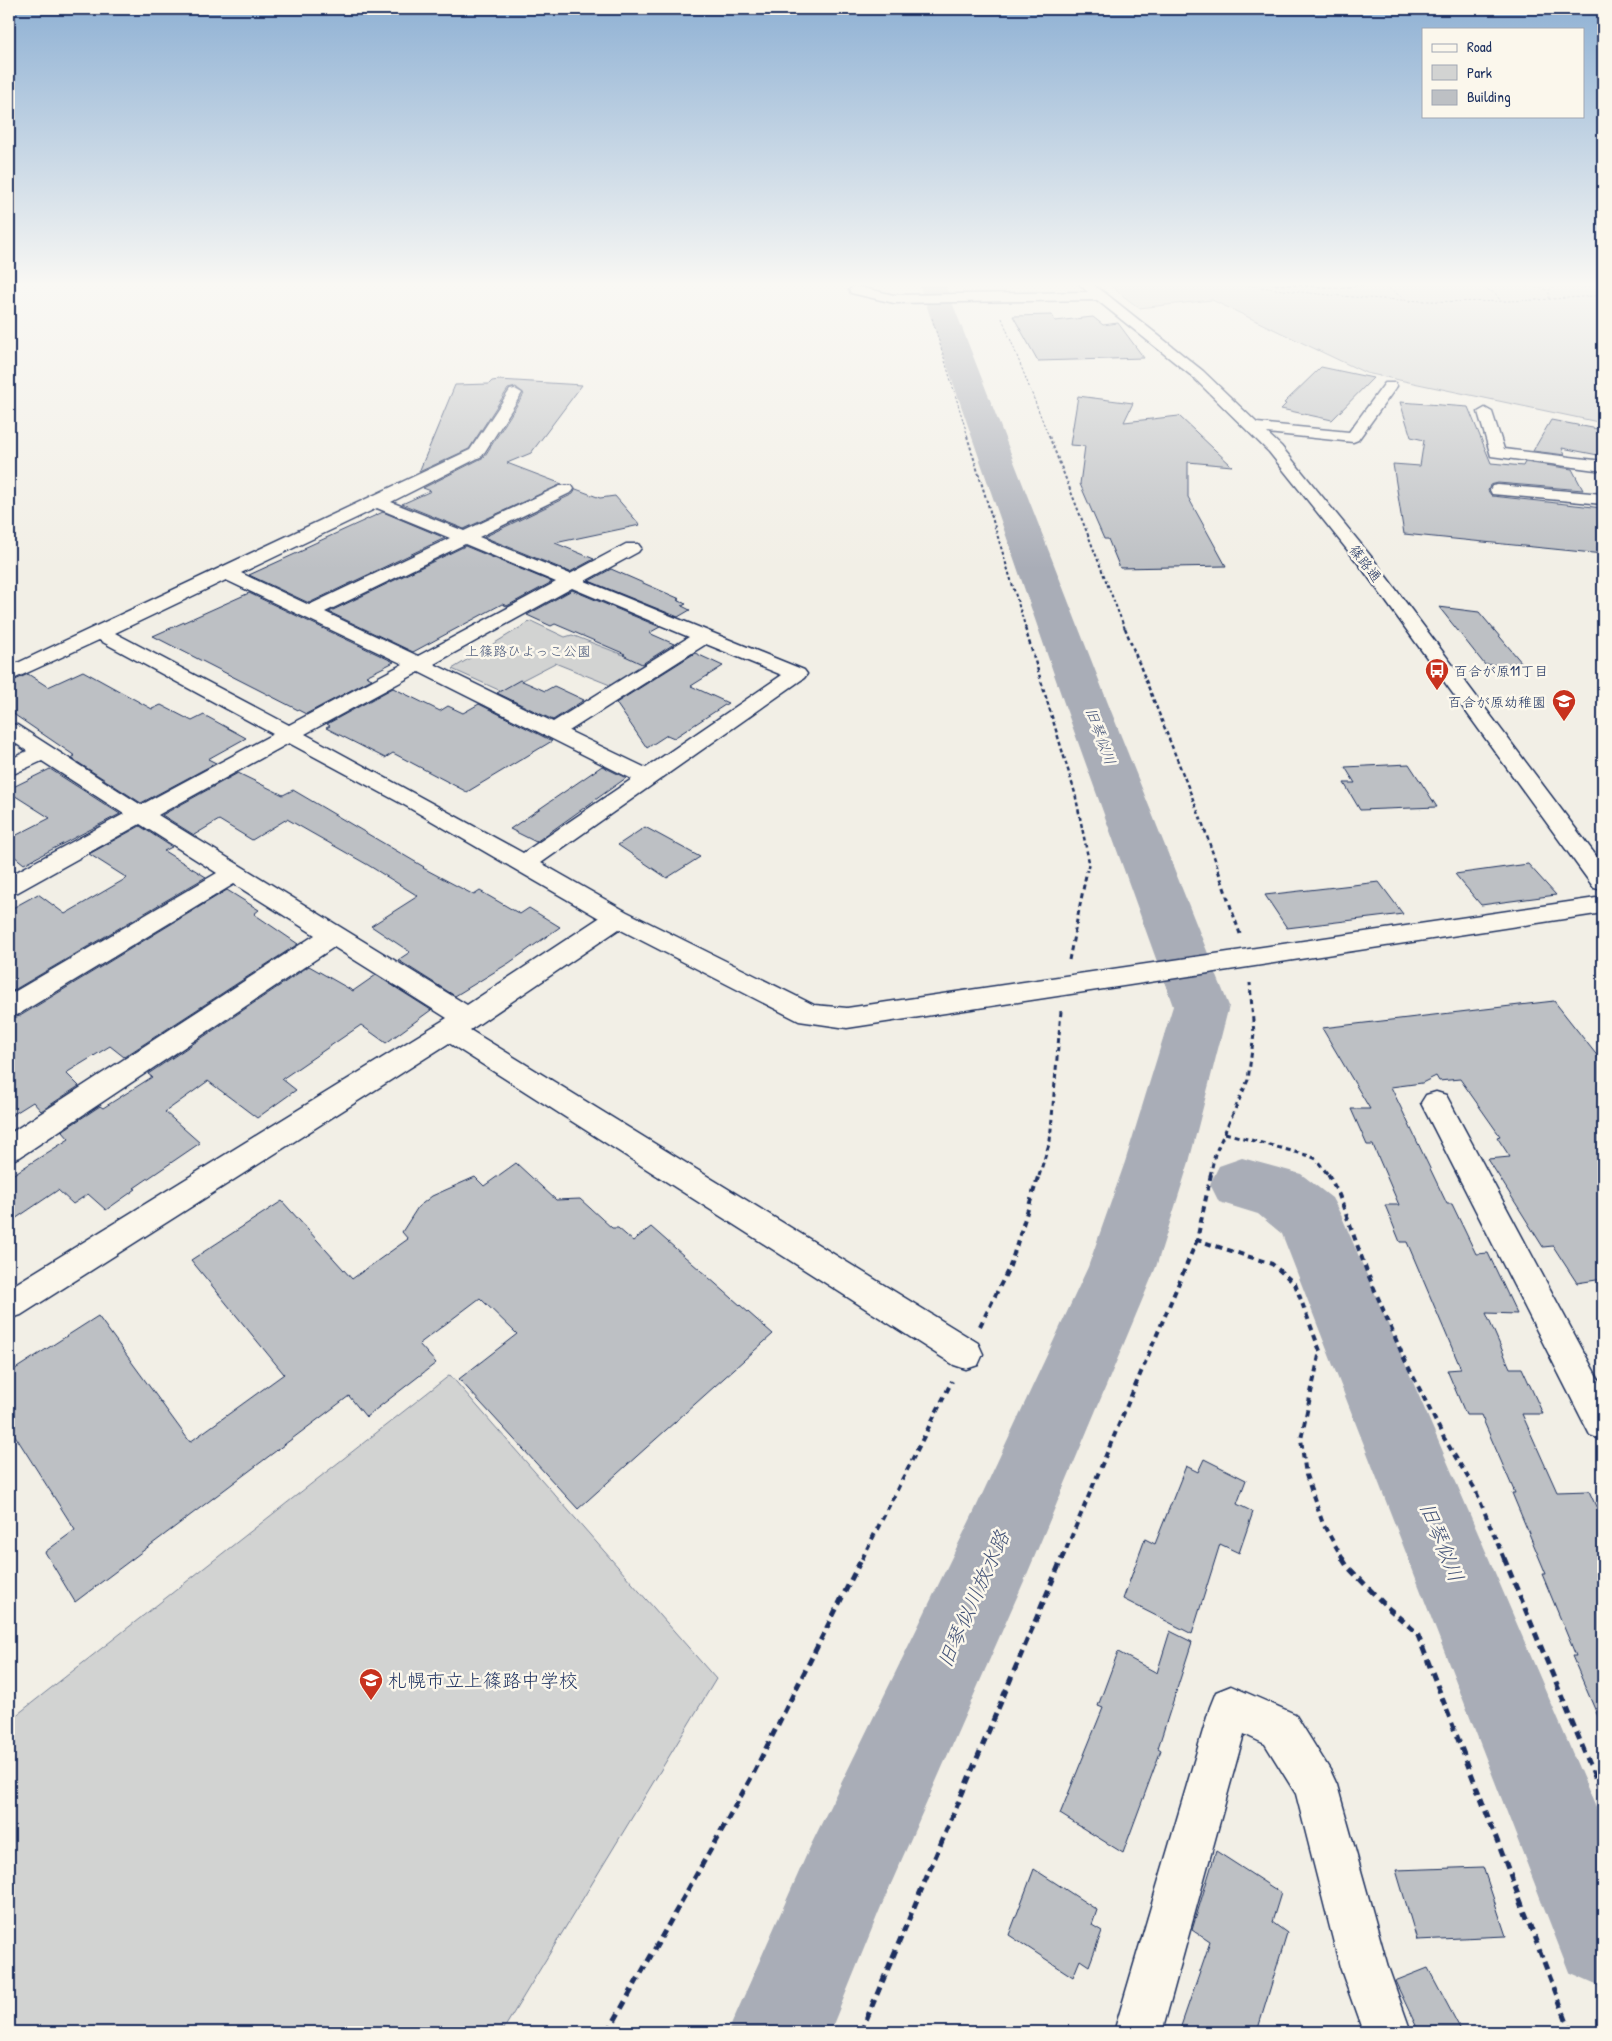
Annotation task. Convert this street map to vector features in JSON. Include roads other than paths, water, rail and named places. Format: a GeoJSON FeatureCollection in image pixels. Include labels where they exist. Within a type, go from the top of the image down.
{"type":"FeatureCollection","features":[{"type":"Feature","properties":{"kind":"street","name":"篠路通"},"geometry":{"type":"LineString","coordinates":[[1203,379],[1275,449],[1367,563],[1603,882]]}},
{"type":"Feature","properties":{"kind":"street"},"geometry":{"type":"LineString","coordinates":[[1253,427],[1353,437],[1390,386]]}},
{"type":"Feature","properties":{"kind":"street"},"geometry":{"type":"LineString","coordinates":[[9,675],[226,574],[476,453],[515,392]]}},
{"type":"Feature","properties":{"kind":"street"},"geometry":{"type":"LineString","coordinates":[[1486,412],[1497,453],[1596,465],[1603,498],[1498,490]]}},
{"type":"Feature","properties":{"kind":"street"},"geometry":{"type":"LineString","coordinates":[[310,612],[566,489]]}},
{"type":"Feature","properties":{"kind":"street"},"geometry":{"type":"LineString","coordinates":[[377,502],[572,580],[797,674],[524,864]]}},
{"type":"Feature","properties":{"kind":"street"},"geometry":{"type":"LineString","coordinates":[[9,886],[632,548]]}},
{"type":"Feature","properties":{"kind":"street"},"geometry":{"type":"LineString","coordinates":[[226,574],[419,664],[648,778]]}},
{"type":"Feature","properties":{"kind":"street"},"geometry":{"type":"LineString","coordinates":[[101,633],[289,734],[618,918],[809,1014],[847,1018],[1077,975],[1237,968],[1603,905]]}},
{"type":"Feature","properties":{"kind":"street"},"geometry":{"type":"LineString","coordinates":[[554,731],[704,636]]}},
{"type":"Feature","properties":{"kind":"street"},"geometry":{"type":"LineString","coordinates":[[9,730],[334,935],[458,1024],[966,1354]]}},
{"type":"Feature","properties":{"kind":"street"},"geometry":{"type":"LineString","coordinates":[[9,768],[43,752]]}},
{"type":"Feature","properties":{"kind":"street"},"geometry":{"type":"LineString","coordinates":[[9,1007],[234,873]]}},
{"type":"Feature","properties":{"kind":"street"},"geometry":{"type":"LineString","coordinates":[[9,1305],[458,1024],[618,918]]}},
{"type":"Feature","properties":{"kind":"street"},"geometry":{"type":"LineString","coordinates":[[9,1148],[334,935]]}},
{"type":"Feature","properties":{"kind":"street"},"geometry":{"type":"LineString","coordinates":[[1436,1104],[1603,1423]]}},
{"type":"Feature","properties":{"kind":"street"},"geometry":{"type":"LineString","coordinates":[[1138,2032],[1231,1707],[1280,1729],[1315,1785],[1364,1967],[1387,2032]]}},
{"type":"Feature","properties":{"kind":"waterway","name":"旧琴似川放水路"},"geometry":{"type":"LineString","coordinates":[[779,2032],[844,1881],[1000,1544],[1122,1267],[1157,1162],[1201,1006],[1087,706],[967,379]]}},
{"type":"Feature","properties":{"kind":"waterway","name":"旧琴似川"},"geometry":{"type":"LineString","coordinates":[[1242,1184],[1278,1193],[1309,1217],[1603,1938]]}},
{"type":"Feature","properties":{"kind":"place","name":"百合が原11丁目"},"geometry":{"type":"Point","coordinates":[1437,691]}},
{"type":"Feature","properties":{"kind":"place","name":"百合が原幼稚園"},"geometry":{"type":"Point","coordinates":[1564,722]}},
{"type":"Feature","properties":{"kind":"place","name":"札幌市立上篠路中学校"},"geometry":{"type":"Point","coordinates":[371,1701]}},
{"type":"Feature","properties":{"kind":"park label","name":"上篠路ひよっこ公園"},"geometry":{"type":"Point","coordinates":[528,650]}}]}
